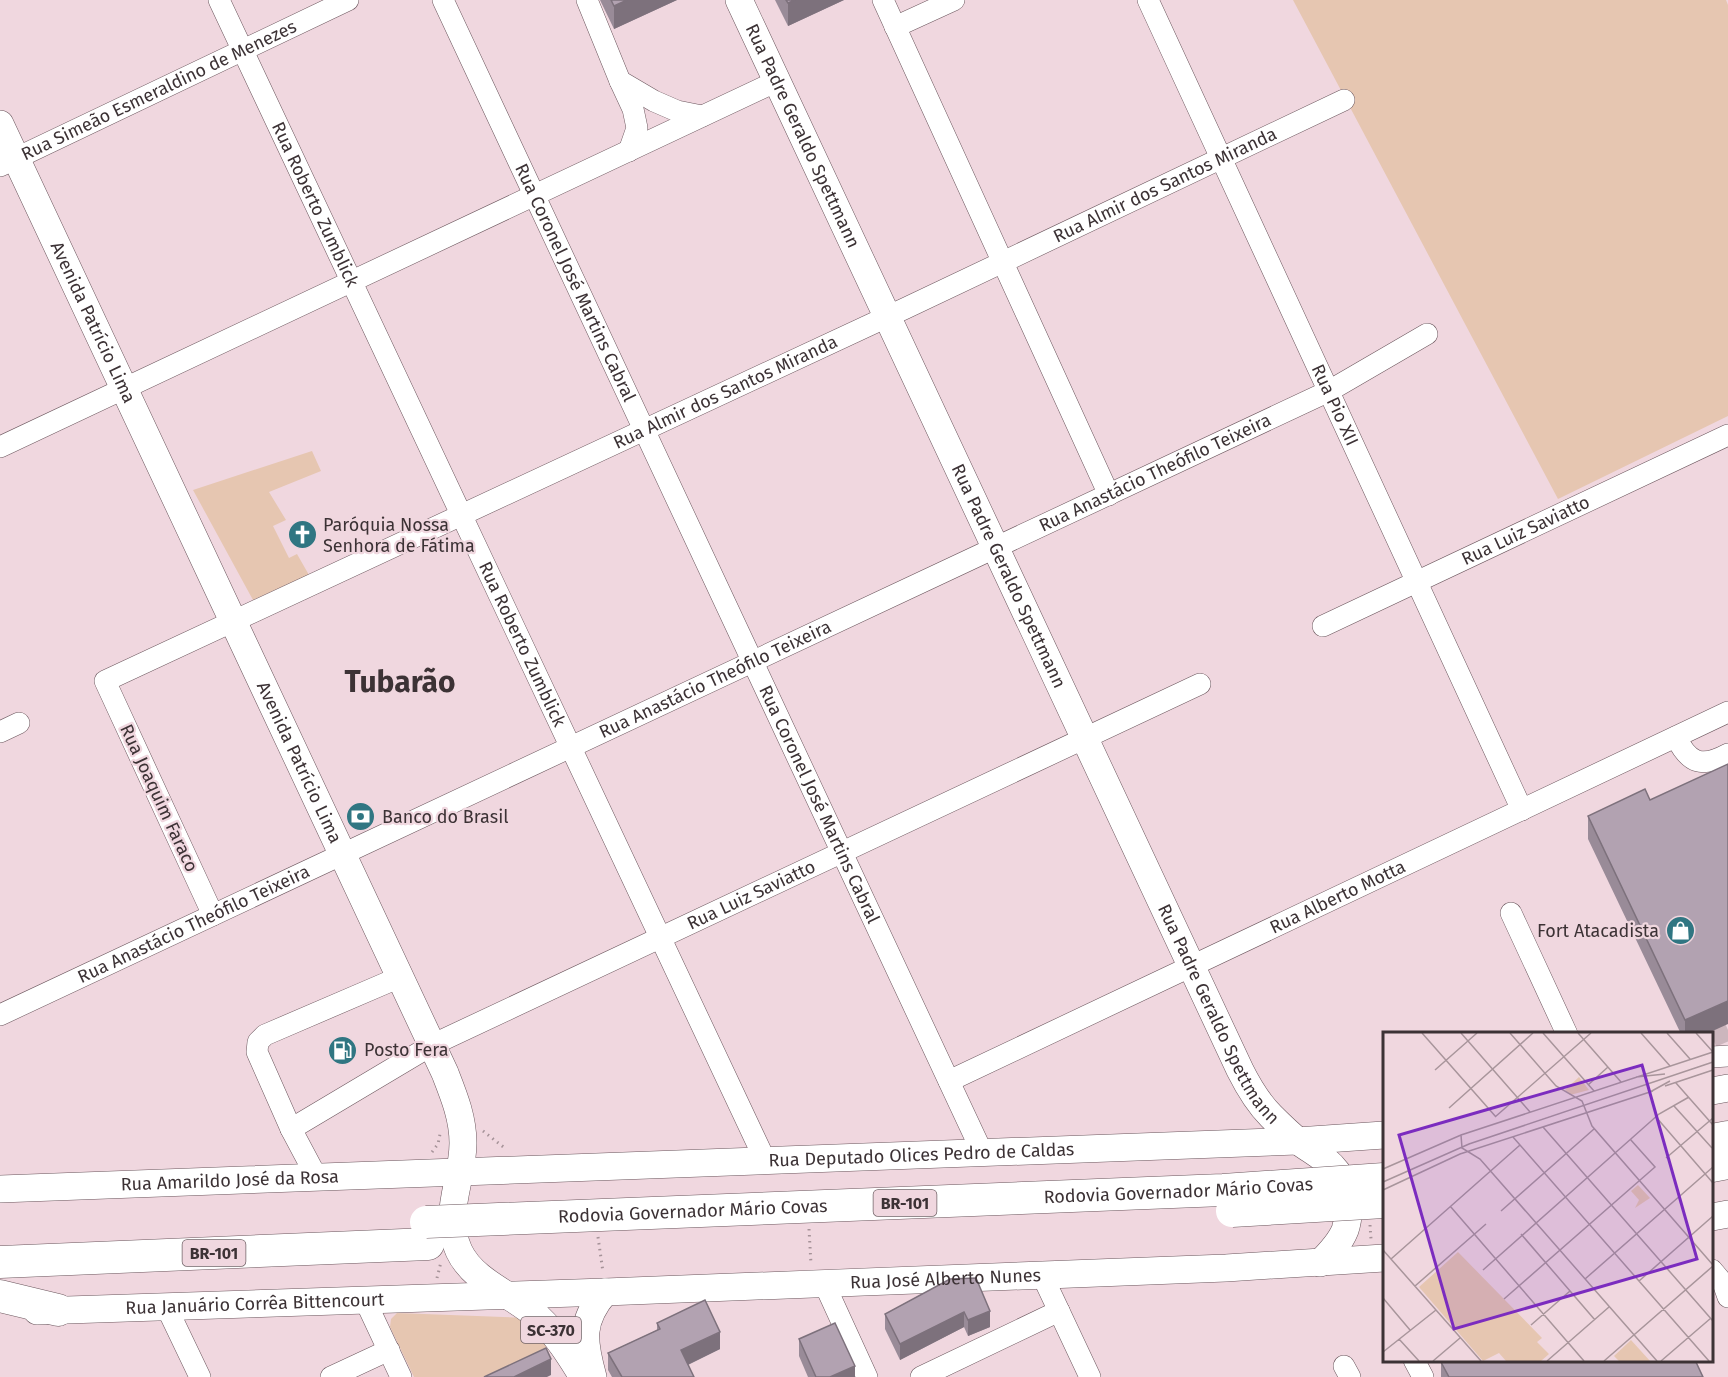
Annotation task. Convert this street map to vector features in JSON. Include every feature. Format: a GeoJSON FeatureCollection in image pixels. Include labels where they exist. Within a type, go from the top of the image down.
{"type":"FeatureCollection","features":[{"type":"Feature","properties":{"kind":"highway"},"geometry":{"type":"LineString","coordinates":[[1713,1140],[1728,1137]]}},
{"type":"Feature","properties":{"kind":"highway"},"geometry":{"type":"LineString","coordinates":[[1713,1166],[1728,1163]]}},
{"type":"Feature","properties":{"kind":"highway","name":"Rodovia Governador Mário Covas"},"geometry":{"type":"LineString","coordinates":[[0,1262],[427,1233],[1211,1191],[1383,1179]]}},
{"type":"Feature","properties":{"kind":"highway","name":"Rodovia Governador Mário Covas"},"geometry":{"type":"LineString","coordinates":[[0,1241],[427,1233],[1231,1211],[1383,1202]]}},
{"type":"Feature","properties":{"kind":"highway"},"geometry":{"type":"LineString","coordinates":[[0,1296],[58,1310]]}},
{"type":"Feature","properties":{"kind":"main road","name":"Rua Padre Geraldo Spettmann"},"geometry":{"type":"LineString","coordinates":[[739,0],[1252,1093],[1268,1113],[1297,1141],[1323,1158],[1338,1173],[1347,1193],[1348,1214],[1345,1231],[1333,1250],[1320,1263]]}},
{"type":"Feature","properties":{"kind":"main road","name":"Avenida Patrício Lima"},"geometry":{"type":"LineString","coordinates":[[0,124],[8,162],[124,388],[432,1045],[458,1108],[463,1145],[451,1213],[452,1231],[459,1252],[482,1278],[538,1317],[553,1332],[583,1377]]}},
{"type":"Feature","properties":{"kind":"main road"},"geometry":{"type":"LineString","coordinates":[[1713,1091],[1728,1088]]}},
{"type":"Feature","properties":{"kind":"main road"},"geometry":{"type":"LineString","coordinates":[[431,1172],[450,1150],[458,1108]]}},
{"type":"Feature","properties":{"kind":"main road","name":"Rua Deputado Olices Pedro de Caldas"},"geometry":{"type":"LineString","coordinates":[[460,1170],[1297,1141],[1383,1135]]}},
{"type":"Feature","properties":{"kind":"main road","name":"Rua Amarildo José da Rosa"},"geometry":{"type":"LineString","coordinates":[[0,1189],[460,1170]]}},
{"type":"Feature","properties":{"kind":"main road"},"geometry":{"type":"LineString","coordinates":[[1713,1217],[1728,1214]]}},
{"type":"Feature","properties":{"kind":"main road","name":"Rua José Alberto Nunes"},"geometry":{"type":"LineString","coordinates":[[507,1294],[1042,1275],[1383,1258]]}},
{"type":"Feature","properties":{"kind":"main road","name":"SC-370"},"geometry":{"type":"LineString","coordinates":[[593,1377],[586,1340],[587,1320],[595,1304],[605,1292]]}},
{"type":"Feature","properties":{"kind":"main road","name":"Rua Januário Corrêa Bittencourt"},"geometry":{"type":"LineString","coordinates":[[0,1312],[507,1294]]}},
{"type":"Feature","properties":{"kind":"street","name":"Rua Roberto Zumblick"},"geometry":{"type":"LineString","coordinates":[[219,0],[765,1160]]}},
{"type":"Feature","properties":{"kind":"street","name":"Rua Simeão Esmeraldino de Menezes"},"geometry":{"type":"LineString","coordinates":[[8,162],[348,0]]}},
{"type":"Feature","properties":{"kind":"street","name":"Rua Coronel José Martins Cabral"},"geometry":{"type":"LineString","coordinates":[[443,0],[982,1152]]}},
{"type":"Feature","properties":{"kind":"street"},"geometry":{"type":"LineString","coordinates":[[587,0],[633,109],[637,129],[629,151]]}},
{"type":"Feature","properties":{"kind":"street"},"geometry":{"type":"LineString","coordinates":[[883,0],[1109,495]]}},
{"type":"Feature","properties":{"kind":"street"},"geometry":{"type":"LineString","coordinates":[[895,27],[954,0]]}},
{"type":"Feature","properties":{"kind":"street","name":"Rua Pio XII"},"geometry":{"type":"LineString","coordinates":[[1148,0],[1522,810]]}},
{"type":"Feature","properties":{"kind":"street"},"geometry":{"type":"LineString","coordinates":[[620,81],[654,101],[677,111],[702,116]]}},
{"type":"Feature","properties":{"kind":"street"},"geometry":{"type":"LineString","coordinates":[[0,447],[777,81]]}},
{"type":"Feature","properties":{"kind":"street","name":"Rua Almir dos Santos Miranda"},"geometry":{"type":"LineString","coordinates":[[105,681],[1344,100]]}},
{"type":"Feature","properties":{"kind":"street","name":"Rua Anastácio Theófilo Teixeira"},"geometry":{"type":"LineString","coordinates":[[2,1008],[213,915],[1329,392],[1427,334]]}},
{"type":"Feature","properties":{"kind":"street","name":"Rua Luiz Saviatto"},"geometry":{"type":"LineString","coordinates":[[1323,626],[1728,435]]}},
{"type":"Feature","properties":{"kind":"street","name":"Rua Joaquim Faraco"},"geometry":{"type":"LineString","coordinates":[[105,681],[213,915]]}},
{"type":"Feature","properties":{"kind":"street","name":"Rua Luiz Saviatto"},"geometry":{"type":"LineString","coordinates":[[291,1129],[432,1045],[1200,684]]}},
{"type":"Feature","properties":{"kind":"street","name":"Rua Alberto Motta"},"geometry":{"type":"LineString","coordinates":[[949,1081],[1728,712]]}},
{"type":"Feature","properties":{"kind":"street"},"geometry":{"type":"LineString","coordinates":[[1676,737],[1686,754],[1699,762],[1715,761],[1728,754]]}},
{"type":"Feature","properties":{"kind":"street"},"geometry":{"type":"LineString","coordinates":[[1511,913],[1566,1032]]}},
{"type":"Feature","properties":{"kind":"street"},"geometry":{"type":"LineString","coordinates":[[316,1176],[291,1129],[257,1052],[258,1042],[265,1035],[400,977]]}},
{"type":"Feature","properties":{"kind":"street"},"geometry":{"type":"LineString","coordinates":[[1713,1057],[1728,1056]]}},
{"type":"Feature","properties":{"kind":"street"},"geometry":{"type":"LineString","coordinates":[[1713,1271],[1723,1283],[1728,1297]]}},
{"type":"Feature","properties":{"kind":"street"},"geometry":{"type":"LineString","coordinates":[[1042,1275],[1090,1377]]}},
{"type":"Feature","properties":{"kind":"street"},"geometry":{"type":"LineString","coordinates":[[824,1283],[867,1377]]}},
{"type":"Feature","properties":{"kind":"street"},"geometry":{"type":"LineString","coordinates":[[364,1298],[401,1377]]}},
{"type":"Feature","properties":{"kind":"street"},"geometry":{"type":"LineString","coordinates":[[166,1306],[200,1377]]}},
{"type":"Feature","properties":{"kind":"street"},"geometry":{"type":"LineString","coordinates":[[921,1377],[1059,1311]]}},
{"type":"Feature","properties":{"kind":"street"},"geometry":{"type":"LineString","coordinates":[[331,1377],[389,1350]]}},
{"type":"Feature","properties":{"kind":"street"},"geometry":{"type":"LineString","coordinates":[[1415,1362],[1423,1377]]}},
{"type":"Feature","properties":{"kind":"path"},"geometry":{"type":"LineString","coordinates":[[482,1130],[508,1150]]}},
{"type":"Feature","properties":{"kind":"shaded area"},"geometry":{"type":"Polygon","coordinates":[[[1293,0],[1726,0],[1728,5],[1728,416],[1558,499],[1293,0]]]}},
{"type":"Feature","properties":{"kind":"shaded area"},"geometry":{"type":"Polygon","coordinates":[[[312,451],[321,471],[269,492],[286,520],[273,526],[289,558],[297,554],[309,575],[253,600],[193,490],[312,451]]]}},
{"type":"Feature","properties":{"kind":"shaded area"},"geometry":{"type":"Polygon","coordinates":[[[397,1313],[528,1318],[538,1328],[551,1358],[511,1377],[414,1377],[390,1327],[391,1319],[397,1313]]]}},
{"type":"Feature","properties":{"kind":"building"},"geometry":{"type":"Polygon","coordinates":[[[611,0],[627,0],[614,6],[611,0]]]}},
{"type":"Feature","properties":{"kind":"building","name":"Fort Atacadista"},"geometry":{"type":"Polygon","coordinates":[[[1728,764],[1728,1001],[1685,1020],[1588,816],[1645,789],[1650,800],[1728,764]]]}},
{"type":"Feature","properties":{"kind":"building"},"geometry":{"type":"Polygon","coordinates":[[[976,1278],[990,1311],[968,1320],[964,1312],[900,1344],[885,1314],[950,1279],[976,1278]]]}},
{"type":"Feature","properties":{"kind":"building"},"geometry":{"type":"Polygon","coordinates":[[[705,1300],[720,1332],[681,1350],[694,1377],[622,1377],[608,1353],[660,1329],[657,1323],[705,1300]]]}},
{"type":"Feature","properties":{"kind":"building"},"geometry":{"type":"Polygon","coordinates":[[[835,1323],[855,1366],[830,1377],[816,1377],[799,1339],[835,1323]]]}},
{"type":"Feature","properties":{"kind":"building"},"geometry":{"type":"Polygon","coordinates":[[[546,1348],[551,1359],[514,1377],[484,1377],[546,1348]]]}},
{"type":"Feature","properties":{"kind":"building"},"geometry":{"type":"Polygon","coordinates":[[[1441,1362],[1696,1362],[1703,1377],[1449,1377],[1441,1362]]]}},
{"type":"Feature","properties":{"kind":"tunnel"},"geometry":{"type":"LineString","coordinates":[[1713,1037],[1728,1030]]}},
{"type":"Feature","properties":{"kind":"place","name":"Paróquia Nossa Senhora de Fátima"},"geometry":{"type":"Point","coordinates":[302,535]}},
{"type":"Feature","properties":{"kind":"place","name":"Banco do Brasil"},"geometry":{"type":"Point","coordinates":[361,817]}},
{"type":"Feature","properties":{"kind":"place","name":"Fort Atacadista"},"geometry":{"type":"Point","coordinates":[1680,931]}},
{"type":"Feature","properties":{"kind":"place","name":"Posto Fera"},"geometry":{"type":"Point","coordinates":[343,1050]}},
{"type":"Feature","properties":{"kind":"district","name":"Tubarão"},"geometry":{"type":"Point","coordinates":[400,682]}}]}
